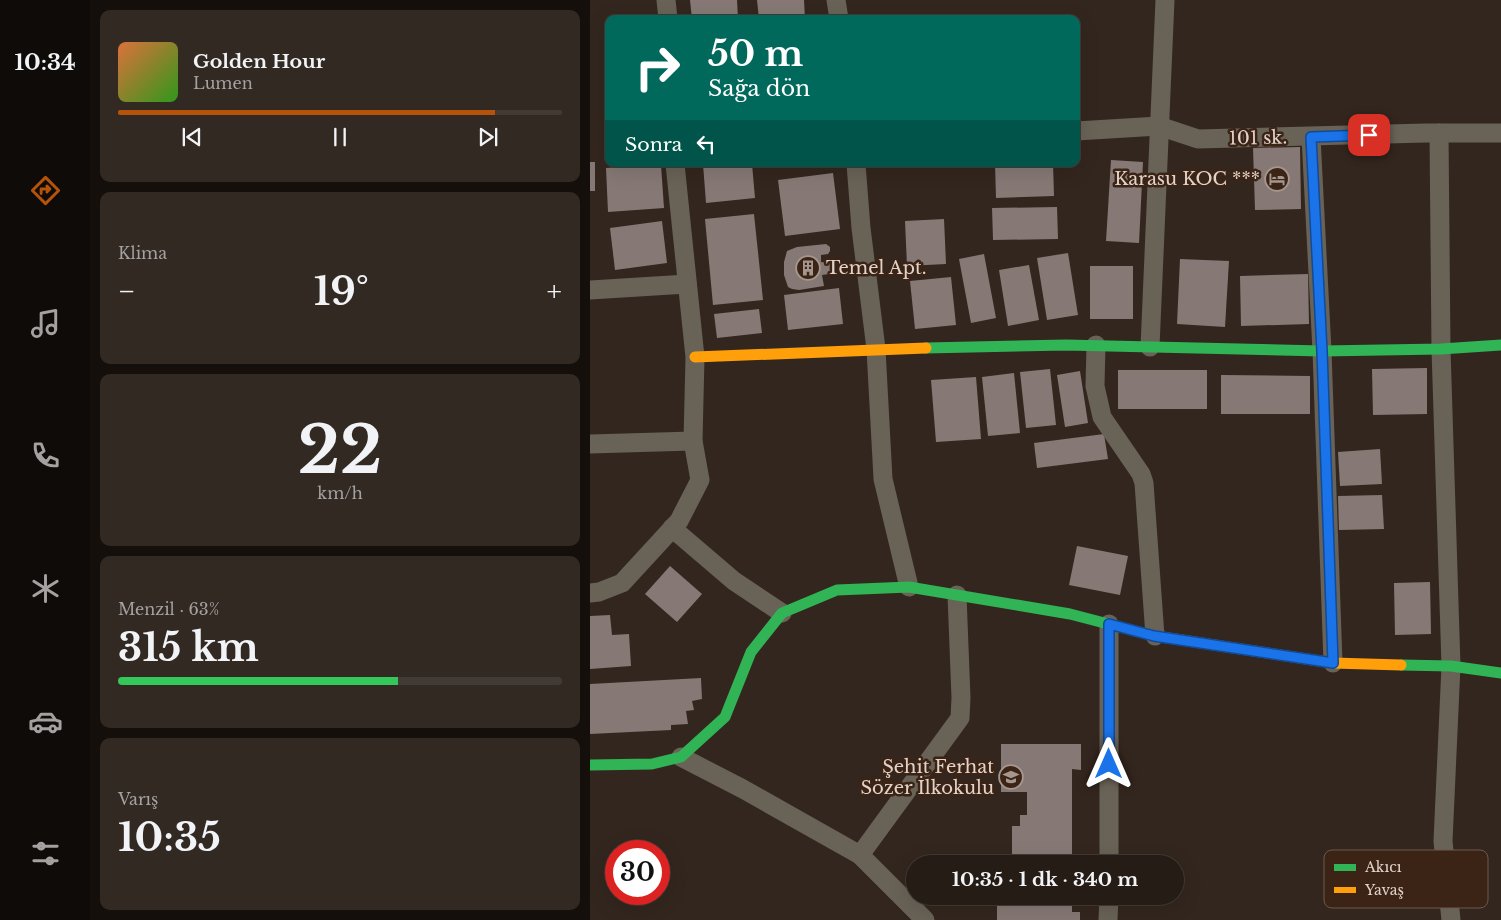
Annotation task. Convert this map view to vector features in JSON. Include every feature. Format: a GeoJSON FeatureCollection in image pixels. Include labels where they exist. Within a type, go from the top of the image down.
{"type":"FeatureCollection","features":[{"type":"Feature","properties":{"kind":"street"},"geometry":{"type":"LineString","coordinates":[[666,0],[668,15]]}},
{"type":"Feature","properties":{"kind":"street"},"geometry":{"type":"LineString","coordinates":[[836,0],[838,15]]}},
{"type":"Feature","properties":{"kind":"street"},"geometry":{"type":"LineString","coordinates":[[1150,347],[1165,0]]}},
{"type":"Feature","properties":{"kind":"street","name":"101 sk."},"geometry":{"type":"LineString","coordinates":[[1080,131],[1159,126],[1198,139],[1501,133]]}},
{"type":"Feature","properties":{"kind":"street"},"geometry":{"type":"LineString","coordinates":[[1439,133],[1441,349],[1451,666],[1444,850]]}},
{"type":"Feature","properties":{"kind":"street"},"geometry":{"type":"LineString","coordinates":[[1311,137],[1322,351],[1333,663]]}},
{"type":"Feature","properties":{"kind":"street"},"geometry":{"type":"LineString","coordinates":[[590,593],[599,592],[622,583],[679,521],[700,480],[693,441],[695,357],[675,167]]}},
{"type":"Feature","properties":{"kind":"street"},"geometry":{"type":"LineString","coordinates":[[856,167],[876,349],[882,479],[909,587]]}},
{"type":"Feature","properties":{"kind":"street"},"geometry":{"type":"LineString","coordinates":[[590,290],[687,284]]}},
{"type":"Feature","properties":{"kind":"street"},"geometry":{"type":"LineString","coordinates":[[695,357],[876,349],[1096,346],[1322,351],[1441,349],[1501,345]]}},
{"type":"Feature","properties":{"kind":"street"},"geometry":{"type":"LineString","coordinates":[[1096,346],[1095,386],[1102,417],[1141,474],[1144,483],[1154,636]]}},
{"type":"Feature","properties":{"kind":"street"},"geometry":{"type":"LineString","coordinates":[[590,444],[693,441]]}},
{"type":"Feature","properties":{"kind":"street"},"geometry":{"type":"LineString","coordinates":[[672,528],[734,581],[782,613]]}},
{"type":"Feature","properties":{"kind":"street"},"geometry":{"type":"LineString","coordinates":[[590,765],[652,764],[681,757],[725,717],[750,652],[782,613],[838,590],[909,587],[1070,614],[1154,636],[1333,663],[1451,666],[1501,672]]}},
{"type":"Feature","properties":{"kind":"street"},"geometry":{"type":"LineString","coordinates":[[860,855],[960,718],[957,595]]}},
{"type":"Feature","properties":{"kind":"street"},"geometry":{"type":"LineString","coordinates":[[1109,624],[1109,855]]}},
{"type":"Feature","properties":{"kind":"street"},"geometry":{"type":"LineString","coordinates":[[681,757],[743,789],[860,855],[925,920]]}},
{"type":"Feature","properties":{"kind":"street"},"geometry":{"type":"LineString","coordinates":[[1108,905],[1108,920]]}},
{"type":"Feature","properties":{"kind":"building"},"geometry":{"type":"Polygon","coordinates":[[[690,0],[737,0],[738,15],[692,15],[690,0]]]}},
{"type":"Feature","properties":{"kind":"building"},"geometry":{"type":"Polygon","coordinates":[[[757,0],[804,0],[805,15],[759,15],[757,0]]]}},
{"type":"Feature","properties":{"kind":"building","name":"Karasu KOC ***"},"geometry":{"type":"Polygon","coordinates":[[[1300,147],[1301,209],[1255,210],[1253,148],[1300,147]]]}},
{"type":"Feature","properties":{"kind":"building"},"geometry":{"type":"Polygon","coordinates":[[[1111,160],[1143,162],[1139,243],[1106,241],[1111,160]]]}},
{"type":"Feature","properties":{"kind":"building"},"geometry":{"type":"Polygon","coordinates":[[[590,162],[595,162],[595,191],[590,191],[590,162]]]}},
{"type":"Feature","properties":{"kind":"building"},"geometry":{"type":"Polygon","coordinates":[[[661,167],[664,208],[608,212],[606,168],[661,167]]]}},
{"type":"Feature","properties":{"kind":"building"},"geometry":{"type":"Polygon","coordinates":[[[703,167],[752,167],[755,198],[706,203],[703,167]]]}},
{"type":"Feature","properties":{"kind":"building"},"geometry":{"type":"Polygon","coordinates":[[[995,167],[1053,167],[1054,196],[996,198],[995,167]]]}},
{"type":"Feature","properties":{"kind":"building"},"geometry":{"type":"Polygon","coordinates":[[[833,173],[840,229],[785,236],[778,180],[833,173]]]}},
{"type":"Feature","properties":{"kind":"building"},"geometry":{"type":"Polygon","coordinates":[[[1057,207],[1058,239],[993,240],[992,208],[1057,207]]]}},
{"type":"Feature","properties":{"kind":"building"},"geometry":{"type":"Polygon","coordinates":[[[754,214],[763,300],[713,305],[705,219],[754,214]]]}},
{"type":"Feature","properties":{"kind":"building"},"geometry":{"type":"Polygon","coordinates":[[[944,219],[946,264],[907,266],[905,221],[944,219]]]}},
{"type":"Feature","properties":{"kind":"building"},"geometry":{"type":"Polygon","coordinates":[[[662,221],[667,263],[615,270],[610,228],[662,221]]]}},
{"type":"Feature","properties":{"kind":"building","name":"Temel Apt."},"geometry":{"type":"Polygon","coordinates":[[[826,244],[830,247],[830,251],[828,254],[821,255],[821,262],[830,263],[832,272],[822,275],[824,286],[799,290],[788,287],[784,275],[784,262],[787,251],[797,247],[826,244]]]}},
{"type":"Feature","properties":{"kind":"building"},"geometry":{"type":"Polygon","coordinates":[[[1068,253],[1078,315],[1047,320],[1037,258],[1068,253]]]}},
{"type":"Feature","properties":{"kind":"building"},"geometry":{"type":"Polygon","coordinates":[[[984,254],[996,318],[971,323],[959,259],[984,254]]]}},
{"type":"Feature","properties":{"kind":"building"},"geometry":{"type":"Polygon","coordinates":[[[1180,259],[1229,261],[1225,327],[1177,324],[1180,259]]]}},
{"type":"Feature","properties":{"kind":"building"},"geometry":{"type":"Polygon","coordinates":[[[1029,265],[1039,320],[1008,326],[999,270],[1029,265]]]}},
{"type":"Feature","properties":{"kind":"building"},"geometry":{"type":"Polygon","coordinates":[[[1090,266],[1133,266],[1133,319],[1090,319],[1090,266]]]}},
{"type":"Feature","properties":{"kind":"building"},"geometry":{"type":"Polygon","coordinates":[[[1308,274],[1309,324],[1241,326],[1240,276],[1308,274]]]}},
{"type":"Feature","properties":{"kind":"building"},"geometry":{"type":"Polygon","coordinates":[[[951,277],[956,325],[915,329],[910,281],[951,277]]]}},
{"type":"Feature","properties":{"kind":"building"},"geometry":{"type":"Polygon","coordinates":[[[839,288],[843,324],[788,330],[784,295],[839,288]]]}},
{"type":"Feature","properties":{"kind":"building"},"geometry":{"type":"Polygon","coordinates":[[[759,309],[762,333],[717,338],[714,314],[759,309]]]}},
{"type":"Feature","properties":{"kind":"building"},"geometry":{"type":"Polygon","coordinates":[[[1427,368],[1427,414],[1373,415],[1372,369],[1427,368]]]}},
{"type":"Feature","properties":{"kind":"building"},"geometry":{"type":"Polygon","coordinates":[[[1050,369],[1056,425],[1026,428],[1020,372],[1050,369]]]}},
{"type":"Feature","properties":{"kind":"building"},"geometry":{"type":"Polygon","coordinates":[[[1118,370],[1207,370],[1207,409],[1118,409],[1118,370]]]}},
{"type":"Feature","properties":{"kind":"building"},"geometry":{"type":"Polygon","coordinates":[[[1080,371],[1088,423],[1065,427],[1057,375],[1080,371]]]}},
{"type":"Feature","properties":{"kind":"building"},"geometry":{"type":"Polygon","coordinates":[[[1014,373],[1020,433],[988,436],[982,377],[1014,373]]]}},
{"type":"Feature","properties":{"kind":"building"},"geometry":{"type":"Polygon","coordinates":[[[1221,375],[1310,376],[1310,414],[1221,414],[1221,375]]]}},
{"type":"Feature","properties":{"kind":"building"},"geometry":{"type":"Polygon","coordinates":[[[976,377],[981,439],[936,442],[931,380],[976,377]]]}},
{"type":"Feature","properties":{"kind":"building"},"geometry":{"type":"Polygon","coordinates":[[[1104,434],[1108,459],[1037,468],[1034,443],[1104,434]]]}},
{"type":"Feature","properties":{"kind":"building"},"geometry":{"type":"Polygon","coordinates":[[[1380,449],[1382,484],[1340,486],[1338,452],[1380,449]]]}},
{"type":"Feature","properties":{"kind":"building"},"geometry":{"type":"Polygon","coordinates":[[[1382,495],[1384,529],[1339,530],[1338,496],[1382,495]]]}},
{"type":"Feature","properties":{"kind":"building"},"geometry":{"type":"Polygon","coordinates":[[[1077,546],[1128,556],[1120,595],[1069,585],[1077,546]]]}},
{"type":"Feature","properties":{"kind":"building"},"geometry":{"type":"Polygon","coordinates":[[[670,566],[702,594],[677,622],[645,594],[670,566]]]}},
{"type":"Feature","properties":{"kind":"building"},"geometry":{"type":"Polygon","coordinates":[[[1430,582],[1431,634],[1395,635],[1394,583],[1430,582]]]}},
{"type":"Feature","properties":{"kind":"building"},"geometry":{"type":"Polygon","coordinates":[[[610,615],[612,635],[629,634],[631,666],[590,669],[590,616],[610,615]]]}},
{"type":"Feature","properties":{"kind":"building"},"geometry":{"type":"Polygon","coordinates":[[[701,678],[702,699],[692,701],[694,710],[686,711],[688,724],[671,725],[671,730],[590,734],[590,684],[701,678]]]}},
{"type":"Feature","properties":{"kind":"building"},"geometry":{"type":"Polygon","coordinates":[[[1001,744],[1081,744],[1081,770],[1072,769],[1072,855],[1012,855],[1012,826],[1020,826],[1020,815],[1027,815],[1027,792],[1001,792],[1001,744]]]}},
{"type":"Feature","properties":{"kind":"building"},"geometry":{"type":"Polygon","coordinates":[[[997,905],[1072,905],[1072,912],[1080,912],[1080,920],[997,920],[997,905]]]}},
{"type":"Feature","properties":{"kind":"traffic: fast"},"geometry":{"type":"LineString","coordinates":[[926,348],[1066,345],[1322,351],[1441,349],[1501,345]]}},
{"type":"Feature","properties":{"kind":"traffic: fast"},"geometry":{"type":"LineString","coordinates":[[590,765],[652,764],[681,757],[725,717],[751,652],[782,613],[837,590],[909,587],[1070,614],[1135,631]]}},
{"type":"Feature","properties":{"kind":"traffic: fast"},"geometry":{"type":"LineString","coordinates":[[1401,665],[1451,666],[1501,673]]}},
{"type":"Feature","properties":{"kind":"traffic: slow"},"geometry":{"type":"LineString","coordinates":[[695,357],[926,348]]}},
{"type":"Feature","properties":{"kind":"traffic: slow"},"geometry":{"type":"LineString","coordinates":[[1135,631],[1155,636],[1333,663],[1401,665]]}},
{"type":"Feature","properties":{"kind":"place","name":"Karasu KOC ***"},"geometry":{"type":"Point","coordinates":[1277,179]}},
{"type":"Feature","properties":{"kind":"place","name":"Temel Apt."},"geometry":{"type":"Point","coordinates":[808,268]}},
{"type":"Feature","properties":{"kind":"place","name":"Şehit Ferhat Sözer İlkokulu"},"geometry":{"type":"Point","coordinates":[1011,777]}},
{"type":"Feature","properties":{"kind":"route"},"geometry":{"type":"LineString","coordinates":[[1109,764],[1109,624],[1154,636],[1333,663],[1322,351],[1311,137],[1369,135]]}}]}
